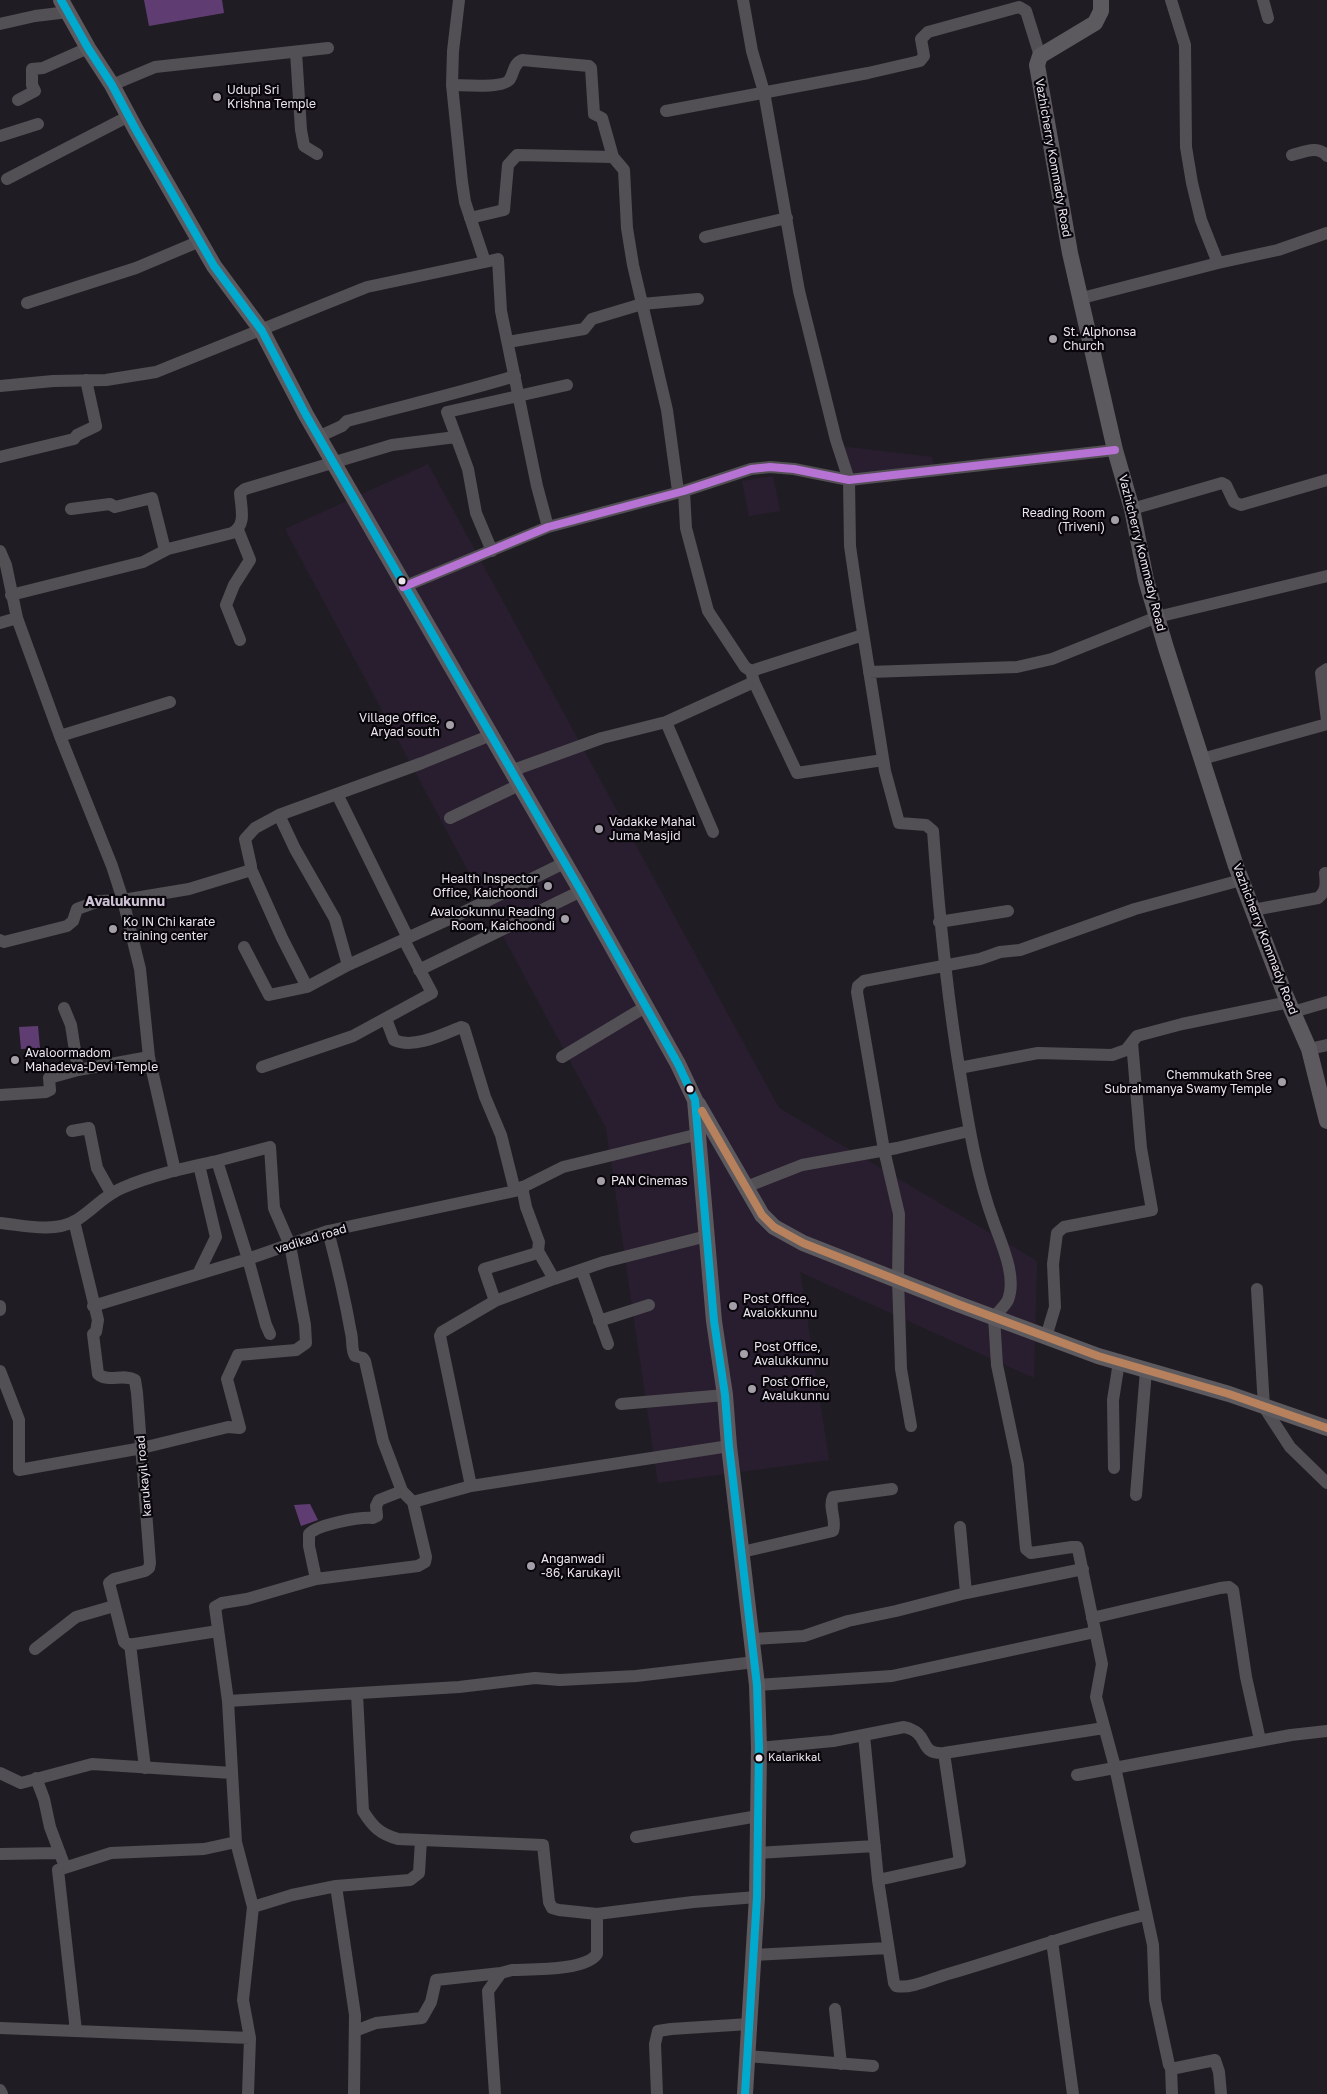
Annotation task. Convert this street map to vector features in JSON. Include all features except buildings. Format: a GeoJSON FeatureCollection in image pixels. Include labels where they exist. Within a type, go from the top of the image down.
{"type":"FeatureCollection","features":[{"type":"Feature","properties":{"kind":"main road"},"geometry":{"type":"LineString","coordinates":[[1040,56],[1095,23],[1101,11],[1101,0]]}},
{"type":"Feature","properties":{"kind":"main road"},"geometry":{"type":"LineString","coordinates":[[64,6],[112,85],[214,266],[262,331],[318,437],[335,463],[404,587],[581,891],[696,1100],[762,1215],[774,1228],[820,1250],[1046,1337],[1118,1362],[1229,1394],[1327,1428]]}},
{"type":"Feature","properties":{"kind":"main road","name":"Vazhicherry Kommady Road"},"geometry":{"type":"LineString","coordinates":[[1040,56],[1036,65],[1070,253],[1082,298],[1115,450],[1132,509],[1146,580],[1241,880],[1309,1049],[1323,1093],[1327,1121]]}},
{"type":"Feature","properties":{"kind":"main road"},"geometry":{"type":"LineString","coordinates":[[696,1100],[714,1321],[758,1685],[757,1897],[745,2094]]}},
{"type":"Feature","properties":{"kind":"street"},"geometry":{"type":"LineString","coordinates":[[459,0],[452,51],[452,86],[465,202],[486,262]]}},
{"type":"Feature","properties":{"kind":"street"},"geometry":{"type":"LineString","coordinates":[[743,0],[752,51],[764,92],[799,291],[836,440],[849,480],[850,546],[884,760],[898,823],[926,825],[933,831],[939,922],[969,1131],[986,1201],[1002,1245],[1012,1288],[1008,1302],[994,1317],[997,1365],[1018,1465],[1026,1549],[1030,1553],[1076,1547],[1083,1569],[1102,1664],[1096,1697],[1115,1767],[1153,1945],[1155,2000],[1171,2067],[1172,2094]]}},
{"type":"Feature","properties":{"kind":"street"},"geometry":{"type":"LineString","coordinates":[[1171,0],[1185,45],[1186,147],[1192,183],[1201,220],[1218,263]]}},
{"type":"Feature","properties":{"kind":"street"},"geometry":{"type":"LineString","coordinates":[[1263,0],[1268,18]]}},
{"type":"Feature","properties":{"kind":"street"},"geometry":{"type":"LineString","coordinates":[[0,24],[35,16],[64,6]]}},
{"type":"Feature","properties":{"kind":"street"},"geometry":{"type":"LineString","coordinates":[[666,111],[868,73],[920,61],[924,56],[921,39],[928,32],[1019,8],[1026,11],[1040,56]]}},
{"type":"Feature","properties":{"kind":"street"},"geometry":{"type":"LineString","coordinates":[[18,100],[35,91],[32,85],[32,69],[44,68],[88,48]]}},
{"type":"Feature","properties":{"kind":"street"},"geometry":{"type":"LineString","coordinates":[[112,85],[155,67],[328,48]]}},
{"type":"Feature","properties":{"kind":"street"},"geometry":{"type":"LineString","coordinates":[[296,52],[301,130],[304,146],[317,154]]}},
{"type":"Feature","properties":{"kind":"street"},"geometry":{"type":"LineString","coordinates":[[452,86],[501,85],[510,79],[517,62],[522,60],[589,66],[592,70],[594,114],[602,118],[613,157],[624,170],[627,228],[642,304],[667,410],[686,528],[708,612],[752,676],[797,773],[884,760]]}},
{"type":"Feature","properties":{"kind":"street"},"geometry":{"type":"LineString","coordinates":[[7,179],[129,116]]}},
{"type":"Feature","properties":{"kind":"street"},"geometry":{"type":"LineString","coordinates":[[0,136],[38,124]]}},
{"type":"Feature","properties":{"kind":"street"},"geometry":{"type":"LineString","coordinates":[[1292,155],[1316,149],[1323,151],[1327,156]]}},
{"type":"Feature","properties":{"kind":"street"},"geometry":{"type":"LineString","coordinates":[[470,218],[504,210],[508,165],[517,155],[613,157]]}},
{"type":"Feature","properties":{"kind":"street"},"geometry":{"type":"LineString","coordinates":[[705,237],[787,218]]}},
{"type":"Feature","properties":{"kind":"street"},"geometry":{"type":"LineString","coordinates":[[1082,298],[1218,263],[1278,250],[1327,233]]}},
{"type":"Feature","properties":{"kind":"street"},"geometry":{"type":"LineString","coordinates":[[28,303],[136,268],[200,241]]}},
{"type":"Feature","properties":{"kind":"street"},"geometry":{"type":"LineString","coordinates":[[0,386],[106,380],[156,372],[197,354],[262,331],[297,314],[367,287],[498,259],[501,311],[537,486],[548,527]]}},
{"type":"Feature","properties":{"kind":"street"},"geometry":{"type":"LineString","coordinates":[[508,342],[584,329],[592,319],[642,304],[698,299]]}},
{"type":"Feature","properties":{"kind":"street"},"geometry":{"type":"LineString","coordinates":[[318,437],[342,426],[347,421],[453,395],[515,376]]}},
{"type":"Feature","properties":{"kind":"street"},"geometry":{"type":"LineString","coordinates":[[0,457],[74,440],[78,435],[96,426],[86,380]]}},
{"type":"Feature","properties":{"kind":"street"},"geometry":{"type":"LineString","coordinates":[[492,551],[476,513],[468,469],[447,412],[519,394],[567,385]]}},
{"type":"Feature","properties":{"kind":"street"},"geometry":{"type":"LineString","coordinates":[[11,595],[143,562],[165,550],[232,533],[238,530],[242,522],[240,493],[242,491],[392,445],[456,437]]}},
{"type":"Feature","properties":{"kind":"street"},"geometry":{"type":"LineString","coordinates":[[404,587],[548,527],[681,491],[751,469],[770,466],[849,480],[1115,450]]}},
{"type":"Feature","properties":{"kind":"street"},"geometry":{"type":"LineString","coordinates":[[1132,509],[1222,483],[1226,485],[1234,502],[1241,505],[1327,480]]}},
{"type":"Feature","properties":{"kind":"street"},"geometry":{"type":"LineString","coordinates":[[72,509],[110,504],[115,507],[152,498],[165,550]]}},
{"type":"Feature","properties":{"kind":"street"},"geometry":{"type":"LineString","coordinates":[[238,530],[250,560],[234,585],[226,605],[240,640]]}},
{"type":"Feature","properties":{"kind":"street"},"geometry":{"type":"LineString","coordinates":[[0,551],[6,565],[17,618],[60,736],[112,866],[123,900],[140,969],[149,1057],[175,1171]]}},
{"type":"Feature","properties":{"kind":"street"},"geometry":{"type":"LineString","coordinates":[[869,672],[1017,667],[1052,660],[1157,617],[1327,576]]}},
{"type":"Feature","properties":{"kind":"street"},"geometry":{"type":"LineString","coordinates":[[0,623],[17,618]]}},
{"type":"Feature","properties":{"kind":"street"},"geometry":{"type":"LineString","coordinates":[[450,818],[515,778],[602,738],[666,722],[752,676],[863,635]]}},
{"type":"Feature","properties":{"kind":"street"},"geometry":{"type":"LineString","coordinates":[[1202,759],[1327,722],[1322,674],[1327,670]]}},
{"type":"Feature","properties":{"kind":"street"},"geometry":{"type":"LineString","coordinates":[[60,736],[170,702]]}},
{"type":"Feature","properties":{"kind":"street"},"geometry":{"type":"LineString","coordinates":[[666,722],[713,832]]}},
{"type":"Feature","properties":{"kind":"street"},"geometry":{"type":"LineString","coordinates":[[307,987],[282,938],[251,869],[246,842],[248,834],[279,815],[491,735]]}},
{"type":"Feature","properties":{"kind":"street"},"geometry":{"type":"LineString","coordinates":[[262,1067],[344,1040],[432,993],[337,794]]}},
{"type":"Feature","properties":{"kind":"street"},"geometry":{"type":"LineString","coordinates":[[279,815],[295,849],[335,918],[348,965]]}},
{"type":"Feature","properties":{"kind":"street"},"geometry":{"type":"LineString","coordinates":[[244,947],[269,996],[307,987],[348,965],[564,863]]}},
{"type":"Feature","properties":{"kind":"street"},"geometry":{"type":"LineString","coordinates":[[0,940],[4,942],[67,926],[74,921],[77,909],[99,901],[123,900],[189,889],[251,869]]}},
{"type":"Feature","properties":{"kind":"street"},"geometry":{"type":"LineString","coordinates":[[1253,910],[1318,898],[1325,890],[1325,873]]}},
{"type":"Feature","properties":{"kind":"street"},"geometry":{"type":"LineString","coordinates":[[911,1426],[902,1369],[898,1279],[899,1214],[884,1150],[857,992],[858,986],[864,982],[980,960],[1000,952],[1020,950],[1135,908],[1241,880]]}},
{"type":"Feature","properties":{"kind":"street"},"geometry":{"type":"LineString","coordinates":[[420,970],[581,891]]}},
{"type":"Feature","properties":{"kind":"street"},"geometry":{"type":"LineString","coordinates":[[939,922],[1008,911]]}},
{"type":"Feature","properties":{"kind":"street"},"geometry":{"type":"LineString","coordinates":[[959,1068],[1038,1053],[1112,1054],[1126,1050],[1137,1036],[1173,1027],[1327,1002]]}},
{"type":"Feature","properties":{"kind":"street"},"geometry":{"type":"LineString","coordinates":[[562,1057],[645,1007]]}},
{"type":"Feature","properties":{"kind":"street"},"geometry":{"type":"LineString","coordinates":[[64,1008],[70,1025],[78,1070]]}},
{"type":"Feature","properties":{"kind":"street"},"geometry":{"type":"LineString","coordinates":[[386,1019],[394,1040],[399,1043],[418,1041],[460,1027],[464,1028],[481,1086],[501,1135],[518,1189],[539,1242],[538,1251],[554,1279]]}},
{"type":"Feature","properties":{"kind":"street"},"geometry":{"type":"LineString","coordinates":[[1046,1337],[1055,1307],[1054,1264],[1057,1233],[1064,1227],[1152,1210],[1141,1148],[1132,1042]]}},
{"type":"Feature","properties":{"kind":"street"},"geometry":{"type":"LineString","coordinates":[[1309,1049],[1327,1045]]}},
{"type":"Feature","properties":{"kind":"street"},"geometry":{"type":"LineString","coordinates":[[0,1095],[46,1092],[50,1090],[49,1078],[78,1070],[149,1057]]}},
{"type":"Feature","properties":{"kind":"street"},"geometry":{"type":"LineString","coordinates":[[72,1131],[90,1128],[97,1168],[111,1193]]}},
{"type":"Feature","properties":{"kind":"street"},"geometry":{"type":"LineString","coordinates":[[746,1187],[802,1165],[884,1150],[969,1131]]}},
{"type":"Feature","properties":{"kind":"street","name":"vadikad road"},"geometry":{"type":"LineString","coordinates":[[94,1306],[248,1259],[328,1231],[518,1189],[563,1167],[699,1134]]}},
{"type":"Feature","properties":{"kind":"street"},"geometry":{"type":"LineString","coordinates":[[0,1223],[50,1228],[74,1221],[111,1193],[148,1178],[270,1146],[274,1208],[290,1244],[305,1325],[306,1343],[296,1350],[238,1355],[227,1379],[240,1428],[228,1427],[142,1448],[19,1470],[19,1420],[0,1371]]}},
{"type":"Feature","properties":{"kind":"street"},"geometry":{"type":"LineString","coordinates":[[217,1161],[270,1334]]}},
{"type":"Feature","properties":{"kind":"street"},"geometry":{"type":"LineString","coordinates":[[198,1274],[216,1238],[199,1165]]}},
{"type":"Feature","properties":{"kind":"street","name":"karukayil road"},"geometry":{"type":"LineString","coordinates":[[74,1221],[98,1320],[96,1332],[93,1334],[98,1374],[106,1378],[130,1378],[135,1380],[150,1563],[149,1568],[145,1571],[110,1581],[109,1588],[124,1642],[130,1644]]}},
{"type":"Feature","properties":{"kind":"street"},"geometry":{"type":"LineString","coordinates":[[248,2094],[250,2038],[243,2000],[253,1907],[236,1842],[228,1701],[215,1607],[222,1603],[247,1599],[316,1579],[418,1566],[425,1562],[426,1557],[412,1502],[402,1491],[383,1441],[365,1361],[363,1358],[355,1356],[353,1352],[341,1281],[328,1231]]}},
{"type":"Feature","properties":{"kind":"street"},"geometry":{"type":"LineString","coordinates":[[471,1486],[440,1336],[449,1327],[495,1302],[554,1279],[623,1257],[707,1236]]}},
{"type":"Feature","properties":{"kind":"street"},"geometry":{"type":"LineString","coordinates":[[495,1302],[484,1269],[534,1254],[538,1251]]}},
{"type":"Feature","properties":{"kind":"street"},"geometry":{"type":"LineString","coordinates":[[582,1271],[608,1344]]}},
{"type":"Feature","properties":{"kind":"street"},"geometry":{"type":"LineString","coordinates":[[1257,1289],[1264,1407],[1290,1447],[1327,1482]]}},
{"type":"Feature","properties":{"kind":"street"},"geometry":{"type":"LineString","coordinates":[[600,1321],[649,1305]]}},
{"type":"Feature","properties":{"kind":"street"},"geometry":{"type":"LineString","coordinates":[[1114,1468],[1113,1400],[1118,1362]]}},
{"type":"Feature","properties":{"kind":"street"},"geometry":{"type":"LineString","coordinates":[[1136,1496],[1146,1370]]}},
{"type":"Feature","properties":{"kind":"street"},"geometry":{"type":"LineString","coordinates":[[621,1404],[724,1395]]}},
{"type":"Feature","properties":{"kind":"street"},"geometry":{"type":"LineString","coordinates":[[412,1502],[471,1486],[729,1446]]}},
{"type":"Feature","properties":{"kind":"street"},"geometry":{"type":"LineString","coordinates":[[742,1552],[832,1531],[834,1527],[830,1503],[833,1497],[892,1489]]}},
{"type":"Feature","properties":{"kind":"street"},"geometry":{"type":"LineString","coordinates":[[316,1579],[309,1546],[309,1534],[314,1530],[346,1521],[373,1518],[377,1516],[376,1506],[379,1500],[402,1491]]}},
{"type":"Feature","properties":{"kind":"street"},"geometry":{"type":"LineString","coordinates":[[960,1527],[966,1593]]}},
{"type":"Feature","properties":{"kind":"street"},"geometry":{"type":"LineString","coordinates":[[753,1639],[804,1636],[848,1621],[966,1593],[1083,1569]]}},
{"type":"Feature","properties":{"kind":"street"},"geometry":{"type":"LineString","coordinates":[[1092,1618],[1229,1587],[1233,1590],[1246,1676],[1260,1740]]}},
{"type":"Feature","properties":{"kind":"street"},"geometry":{"type":"LineString","coordinates":[[35,1649],[76,1617],[114,1606]]}},
{"type":"Feature","properties":{"kind":"street"},"geometry":{"type":"LineString","coordinates":[[145,1768],[130,1644],[218,1631]]}},
{"type":"Feature","properties":{"kind":"street"},"geometry":{"type":"LineString","coordinates":[[758,1685],[892,1676],[1095,1632]]}},
{"type":"Feature","properties":{"kind":"street"},"geometry":{"type":"LineString","coordinates":[[228,1701],[496,1684],[535,1678],[560,1680],[636,1676],[755,1662]]}},
{"type":"Feature","properties":{"kind":"street"},"geometry":{"type":"LineString","coordinates":[[356,1694],[363,1811],[373,1827],[384,1835],[398,1839],[543,1845],[549,1902],[552,1908],[559,1910],[597,1914],[693,1902],[757,1897]]}},
{"type":"Feature","properties":{"kind":"street"},"geometry":{"type":"LineString","coordinates":[[759,1748],[833,1741],[904,1727],[914,1729],[921,1734],[932,1753],[944,1754],[1104,1728]]}},
{"type":"Feature","properties":{"kind":"street"},"geometry":{"type":"LineString","coordinates":[[1077,1775],[1260,1740],[1327,1731]]}},
{"type":"Feature","properties":{"kind":"street"},"geometry":{"type":"LineString","coordinates":[[864,1735],[878,1880],[894,1983],[899,1987],[1002,1958],[1094,1928],[1146,1915]]}},
{"type":"Feature","properties":{"kind":"street"},"geometry":{"type":"LineString","coordinates":[[878,1880],[960,1862],[944,1754]]}},
{"type":"Feature","properties":{"kind":"street"},"geometry":{"type":"LineString","coordinates":[[0,1773],[21,1782],[92,1764],[232,1773]]}},
{"type":"Feature","properties":{"kind":"street"},"geometry":{"type":"LineString","coordinates":[[36,1778],[44,1799],[50,1827],[65,1868]]}},
{"type":"Feature","properties":{"kind":"street"},"geometry":{"type":"LineString","coordinates":[[636,1837],[758,1816]]}},
{"type":"Feature","properties":{"kind":"street"},"geometry":{"type":"LineString","coordinates":[[253,1907],[292,1895],[336,1886],[405,1881],[414,1878],[419,1872],[421,1840]]}},
{"type":"Feature","properties":{"kind":"street"},"geometry":{"type":"LineString","coordinates":[[76,2031],[58,1870],[111,1853],[204,1849],[236,1842]]}},
{"type":"Feature","properties":{"kind":"street"},"geometry":{"type":"LineString","coordinates":[[758,1853],[875,1846]]}},
{"type":"Feature","properties":{"kind":"street"},"geometry":{"type":"LineString","coordinates":[[0,1854],[60,1853]]}},
{"type":"Feature","properties":{"kind":"street"},"geometry":{"type":"LineString","coordinates":[[336,1886],[355,2015],[354,2094]]}},
{"type":"Feature","properties":{"kind":"street"},"geometry":{"type":"LineString","coordinates":[[355,2031],[376,2023],[422,2018],[431,2002],[436,1980],[501,1973],[512,1970],[582,1965],[593,1960],[597,1954],[597,1914]]}},
{"type":"Feature","properties":{"kind":"street"},"geometry":{"type":"LineString","coordinates":[[1052,1941],[1073,2094]]}},
{"type":"Feature","properties":{"kind":"street"},"geometry":{"type":"LineString","coordinates":[[753,1955],[888,1948]]}},
{"type":"Feature","properties":{"kind":"street"},"geometry":{"type":"LineString","coordinates":[[495,2094],[488,1991],[501,1973]]}},
{"type":"Feature","properties":{"kind":"street"},"geometry":{"type":"LineString","coordinates":[[835,2009],[841,2064]]}},
{"type":"Feature","properties":{"kind":"street"},"geometry":{"type":"LineString","coordinates":[[657,2094],[655,2044],[658,2032],[671,2028],[749,2024]]}},
{"type":"Feature","properties":{"kind":"street"},"geometry":{"type":"LineString","coordinates":[[0,2028],[250,2038]]}},
{"type":"Feature","properties":{"kind":"street"},"geometry":{"type":"LineString","coordinates":[[747,2056],[872,2066]]}},
{"type":"Feature","properties":{"kind":"street"},"geometry":{"type":"LineString","coordinates":[[1171,2067],[1176,2068],[1215,2060],[1219,2072],[1221,2094]]}},
{"type":"Feature","properties":{"kind":"street"},"geometry":{"type":"LineString","coordinates":[[0,2090],[2,2094]]}},
{"type":"Feature","properties":{"kind":"shaded area"},"geometry":{"type":"Polygon","coordinates":[[[144,0],[222,0],[224,13],[149,26],[144,0]]]}},
{"type":"Feature","properties":{"kind":"shaded area"},"geometry":{"type":"Polygon","coordinates":[[[839,446],[932,457],[936,471],[851,482],[839,446]]]}},
{"type":"Feature","properties":{"kind":"shaded area"},"geometry":{"type":"Polygon","coordinates":[[[428,464],[779,1108],[1037,1261],[1034,1378],[800,1272],[829,1460],[658,1483],[606,1128],[285,529],[428,464]]]}},
{"type":"Feature","properties":{"kind":"shaded area"},"geometry":{"type":"Polygon","coordinates":[[[773,476],[780,511],[749,516],[742,481],[773,476]]]}},
{"type":"Feature","properties":{"kind":"shaded area"},"geometry":{"type":"Polygon","coordinates":[[[38,1026],[40,1048],[21,1049],[19,1027],[38,1026]]]}},
{"type":"Feature","properties":{"kind":"shaded area"},"geometry":{"type":"Polygon","coordinates":[[[310,1504],[318,1520],[301,1526],[294,1505],[310,1504]]]}},
{"type":"Feature","properties":{"kind":"transit line"},"geometry":{"type":"LineString","coordinates":[[61,0],[88,48],[112,85],[214,266],[262,331],[306,415],[581,891],[678,1064],[695,1100],[714,1321],[725,1395],[729,1446],[757,1685],[759,1748],[757,1897],[745,2094]]}},
{"type":"Feature","properties":{"kind":"transit line"},"geometry":{"type":"LineString","coordinates":[[403,587],[548,527],[684,491],[751,469],[770,467],[794,469],[849,480],[1115,450]]}},
{"type":"Feature","properties":{"kind":"transit line"},"geometry":{"type":"LineString","coordinates":[[702,1111],[762,1215],[774,1227],[803,1243],[958,1304],[1098,1356],[1229,1394],[1327,1428]]}},
{"type":"Feature","properties":{"kind":"place","name":"Udupi Sri Krishna Temple"},"geometry":{"type":"Point","coordinates":[217,97]}},
{"type":"Feature","properties":{"kind":"place","name":"St. Alphonsa Church"},"geometry":{"type":"Point","coordinates":[1053,339]}},
{"type":"Feature","properties":{"kind":"place","name":"Reading Room (Triveni)"},"geometry":{"type":"Point","coordinates":[1115,520]}},
{"type":"Feature","properties":{"kind":"place","name":"Village Office, Aryad south"},"geometry":{"type":"Point","coordinates":[450,725]}},
{"type":"Feature","properties":{"kind":"place","name":"Vadakke Mahal Juma Masjid"},"geometry":{"type":"Point","coordinates":[599,829]}},
{"type":"Feature","properties":{"kind":"place","name":"Health Inspector Office, Kaichoondi"},"geometry":{"type":"Point","coordinates":[548,886]}},
{"type":"Feature","properties":{"kind":"place","name":"Avalookunnu Reading Room, Kaichoondi"},"geometry":{"type":"Point","coordinates":[565,919]}},
{"type":"Feature","properties":{"kind":"place","name":"Ko IN Chi karate training center"},"geometry":{"type":"Point","coordinates":[113,929]}},
{"type":"Feature","properties":{"kind":"place","name":"Avaloormadom Mahadeva-Devi Temple"},"geometry":{"type":"Point","coordinates":[15,1060]}},
{"type":"Feature","properties":{"kind":"place","name":"Chemmukath Sree Subrahmanya Swamy Temple"},"geometry":{"type":"Point","coordinates":[1282,1082]}},
{"type":"Feature","properties":{"kind":"place","name":"PAN Cinemas"},"geometry":{"type":"Point","coordinates":[601,1181]}},
{"type":"Feature","properties":{"kind":"place","name":"Post Office, Avalokkunnu"},"geometry":{"type":"Point","coordinates":[733,1306]}},
{"type":"Feature","properties":{"kind":"place","name":"Post Office, Avalukkunnu"},"geometry":{"type":"Point","coordinates":[744,1354]}},
{"type":"Feature","properties":{"kind":"place","name":"Post Office, Avalukunnu"},"geometry":{"type":"Point","coordinates":[752,1389]}},
{"type":"Feature","properties":{"kind":"place","name":"Anganwadi -86, Karukayil"},"geometry":{"type":"Point","coordinates":[531,1566]}},
{"type":"Feature","properties":{"kind":"place","name":"Kalarikkal"},"geometry":{"type":"Point","coordinates":[759,1758]}},
{"type":"Feature","properties":{"kind":"district","name":"Avalukunnu"},"geometry":{"type":"Point","coordinates":[125,902]}}]}
